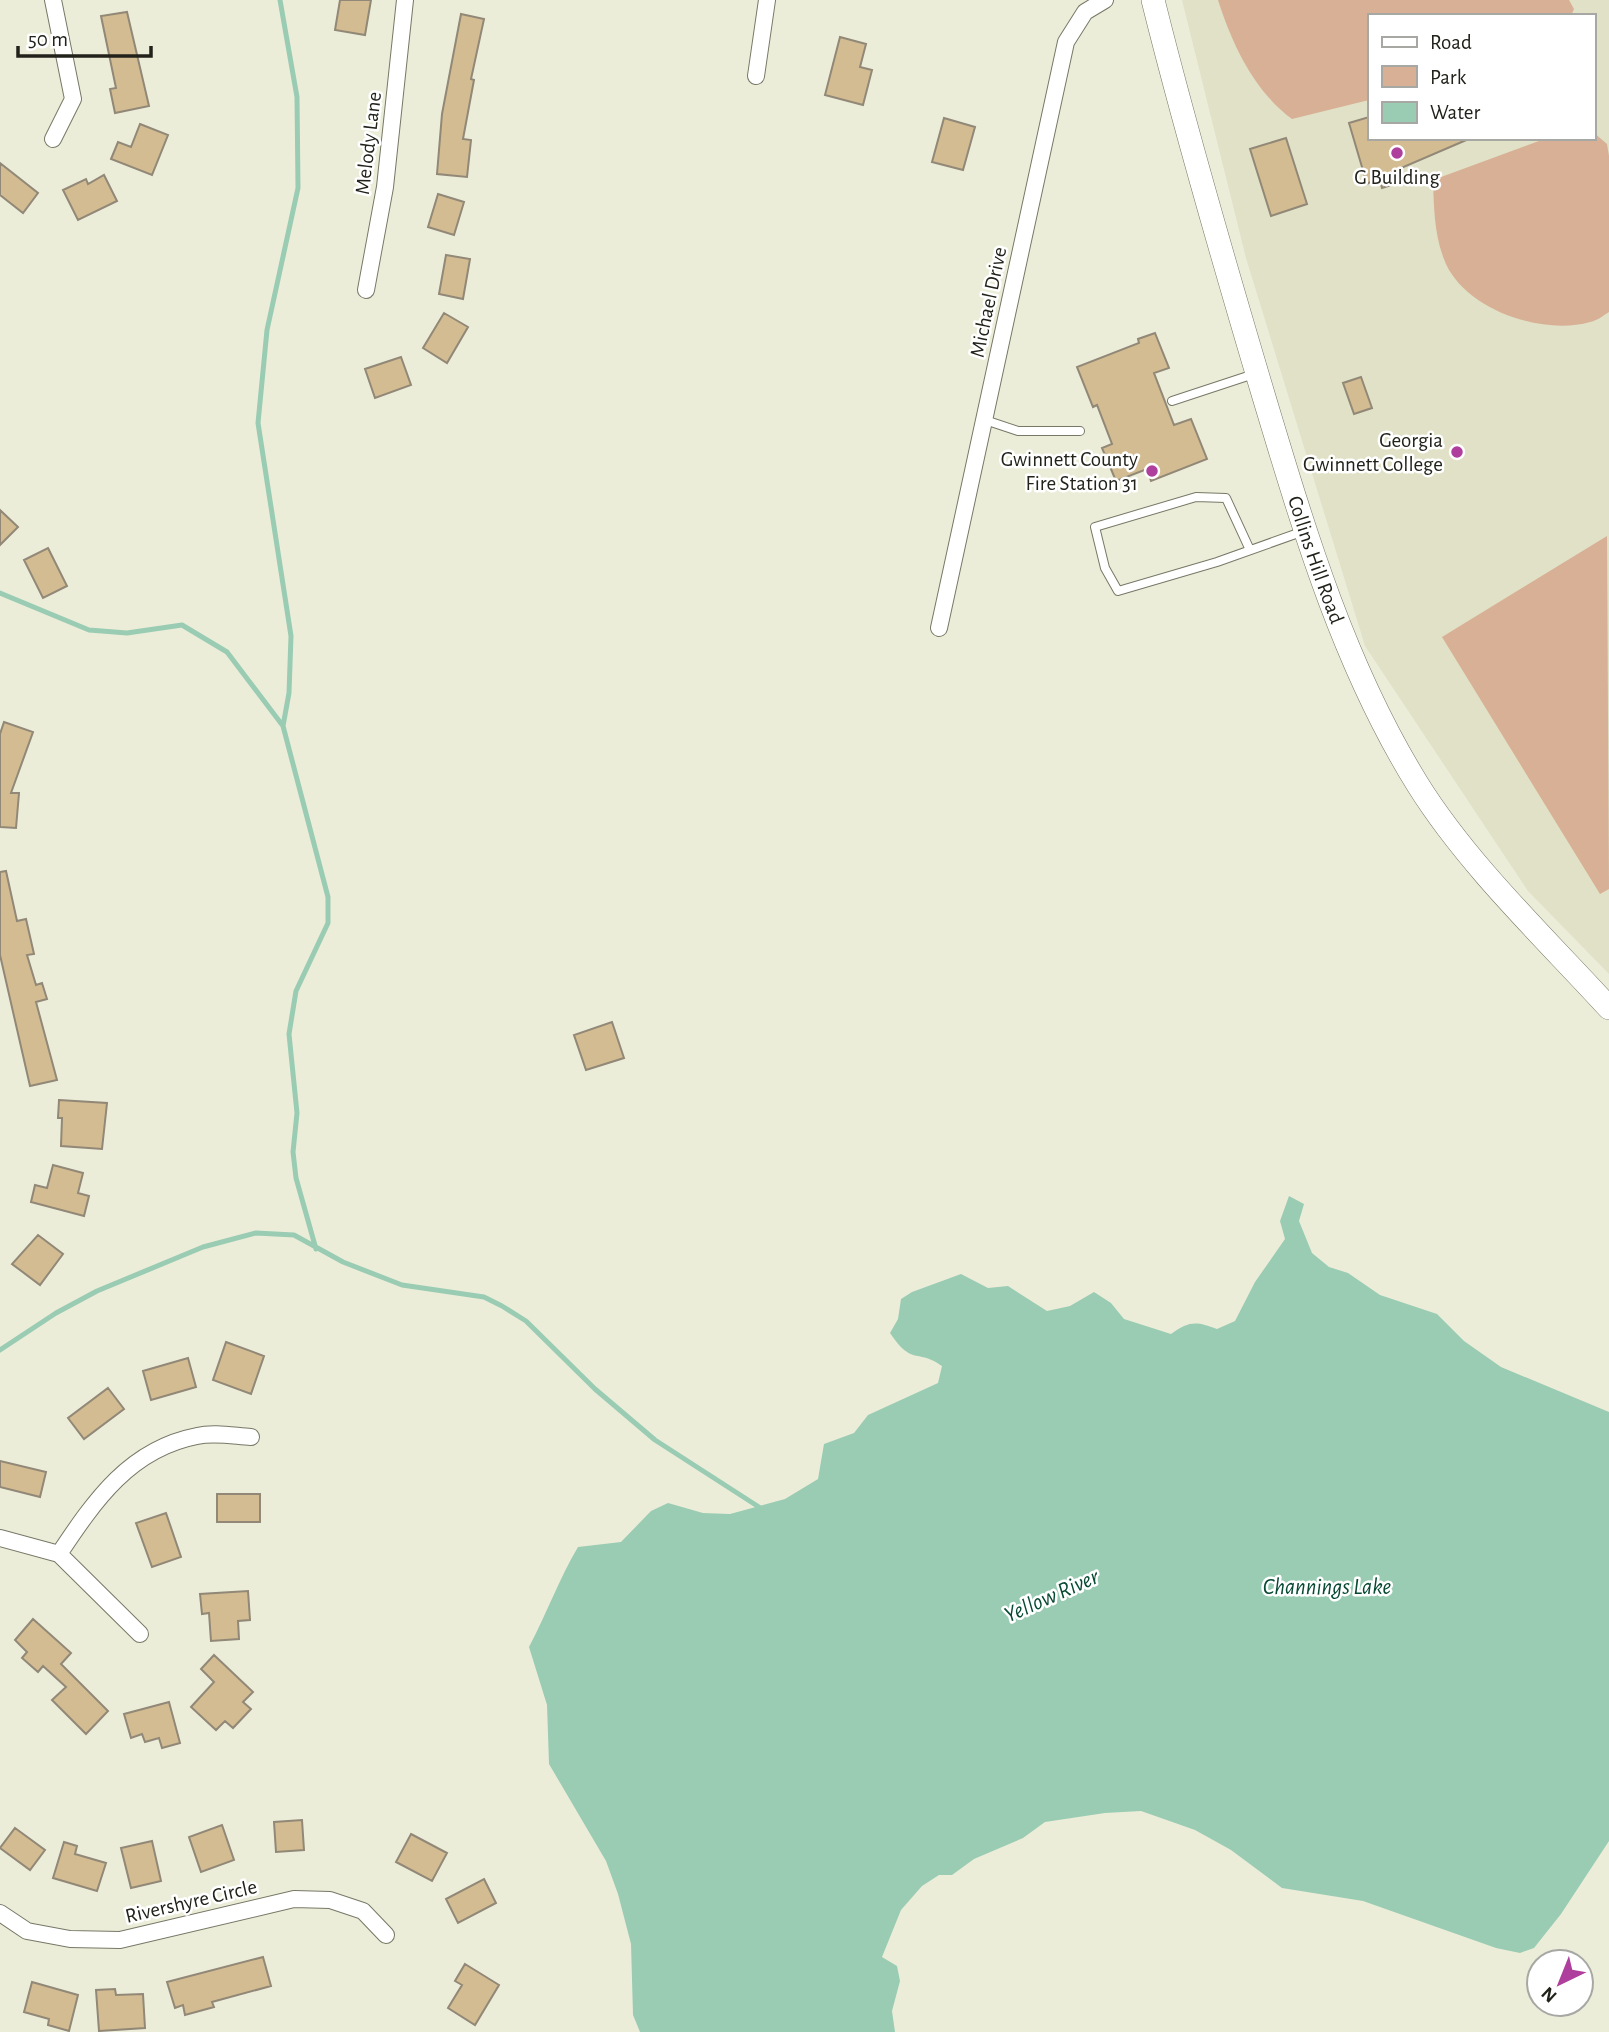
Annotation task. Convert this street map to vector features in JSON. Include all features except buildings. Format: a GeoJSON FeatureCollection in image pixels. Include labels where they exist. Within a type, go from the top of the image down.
{"type":"FeatureCollection","features":[{"type":"Feature","properties":{"kind":"street"},"geometry":{"type":"LineString","coordinates":[[53,0],[73,99],[53,139]]}},
{"type":"Feature","properties":{"kind":"street","name":"Melody Lane"},"geometry":{"type":"LineString","coordinates":[[366,290],[385,187],[405,0]]}},
{"type":"Feature","properties":{"kind":"street"},"geometry":{"type":"LineString","coordinates":[[756,75],[767,0]]}},
{"type":"Feature","properties":{"kind":"street","name":"Michael Drive"},"geometry":{"type":"LineString","coordinates":[[939,628],[1066,42],[1085,12],[1105,0]]}},
{"type":"Feature","properties":{"kind":"street","name":"Collins Hill Road"},"geometry":{"type":"LineString","coordinates":[[1153,0],[1304,531],[1349,652],[1419,786],[1489,877],[1609,1008]]}},
{"type":"Feature","properties":{"kind":"street"},"geometry":{"type":"LineString","coordinates":[[59,1554],[94,1501],[121,1472],[154,1449],[199,1435],[251,1437]]}},
{"type":"Feature","properties":{"kind":"street"},"geometry":{"type":"LineString","coordinates":[[0,1538],[59,1554],[140,1634]]}},
{"type":"Feature","properties":{"kind":"street","name":"Rivershyre Circle"},"geometry":{"type":"LineString","coordinates":[[0,1913],[27,1931],[70,1939],[120,1940],[294,1899],[330,1900],[363,1911],[386,1935]]}},
{"type":"Feature","properties":{"kind":"lane"},"geometry":{"type":"LineString","coordinates":[[1172,401],[1257,373]]}},
{"type":"Feature","properties":{"kind":"lane"},"geometry":{"type":"LineString","coordinates":[[985,420],[1018,430],[1080,431]]}},
{"type":"Feature","properties":{"kind":"lane"},"geometry":{"type":"LineString","coordinates":[[1251,550],[1226,498],[1196,497],[1094,527],[1105,568],[1118,591],[1251,550],[1304,531]]}},
{"type":"Feature","properties":{"kind":"shaded area","name":"Georgia Gwinnett College"},"geometry":{"type":"Polygon","coordinates":[[[1182,0],[1609,0],[1609,974],[1528,891],[1365,646],[1246,258],[1182,0]]]}},
{"type":"Feature","properties":{"kind":"green space"},"geometry":{"type":"Polygon","coordinates":[[[1218,0],[1569,0],[1574,9],[1572,14],[1368,14],[1368,100],[1292,119],[1266,95],[1246,66],[1218,0]]]}},
{"type":"Feature","properties":{"kind":"green space"},"geometry":{"type":"Polygon","coordinates":[[[1595,134],[1607,144],[1609,156],[1609,312],[1590,322],[1551,325],[1508,316],[1471,294],[1456,280],[1442,254],[1435,222],[1433,180],[1542,140],[1595,140],[1595,134]]]}},
{"type":"Feature","properties":{"kind":"green space"},"geometry":{"type":"Polygon","coordinates":[[[1607,536],[1609,889],[1600,894],[1442,637],[1607,536]]]}},
{"type":"Feature","properties":{"kind":"water","name":"Channings Lake"},"geometry":{"type":"Polygon","coordinates":[[[1289,1196],[1304,1204],[1299,1221],[1312,1253],[1329,1267],[1348,1273],[1380,1295],[1437,1314],[1464,1341],[1501,1367],[1609,1412],[1609,1841],[1561,1914],[1534,1948],[1525,1948],[1525,1951],[1520,1953],[1496,1948],[1363,1901],[1282,1888],[1231,1850],[1195,1830],[1141,1811],[1105,1813],[1045,1822],[1023,1838],[974,1859],[952,1875],[939,1875],[922,1886],[901,1910],[882,1957],[897,1966],[900,1981],[892,2011],[895,2032],[640,2032],[633,2015],[631,1944],[618,1894],[606,1861],[549,1764],[547,1705],[529,1647],[578,1547],[621,1542],[651,1511],[668,1503],[703,1513],[730,1514],[785,1499],[818,1479],[824,1444],[854,1433],[868,1415],[938,1383],[942,1366],[927,1358],[910,1354],[890,1333],[898,1319],[901,1299],[912,1292],[961,1274],[988,1288],[1008,1286],[1047,1311],[1070,1306],[1094,1292],[1111,1303],[1124,1319],[1171,1334],[1188,1325],[1198,1324],[1217,1329],[1235,1321],[1255,1282],[1285,1239],[1280,1221],[1289,1196]]]}},
{"type":"Feature","properties":{"kind":"waterway"},"geometry":{"type":"LineString","coordinates":[[280,0],[297,97],[298,188],[267,330],[258,423],[291,636],[289,693],[283,726],[328,897],[328,923],[296,991],[289,1034],[297,1113],[293,1152],[296,1178],[316,1249]]}},
{"type":"Feature","properties":{"kind":"waterway"},"geometry":{"type":"LineString","coordinates":[[0,593],[89,630],[127,633],[182,625],[227,652],[283,726]]}},
{"type":"Feature","properties":{"kind":"waterway"},"geometry":{"type":"LineString","coordinates":[[0,1350],[56,1313],[97,1291],[203,1247],[256,1233],[294,1235],[343,1262],[402,1285],[484,1297],[502,1306],[526,1321],[595,1389],[655,1440],[762,1509]]}},
{"type":"Feature","properties":{"kind":"place","name":"G Building"},"geometry":{"type":"Point","coordinates":[1397,153]}},
{"type":"Feature","properties":{"kind":"place","name":"Georgia Gwinnett College"},"geometry":{"type":"Point","coordinates":[1457,452]}},
{"type":"Feature","properties":{"kind":"place","name":"Gwinnett County Fire Station 31"},"geometry":{"type":"Point","coordinates":[1152,471]}},
{"type":"Feature","properties":{"kind":"water label","name":"Yellow River"},"geometry":{"type":"Point","coordinates":[1051,1595]}}]}
